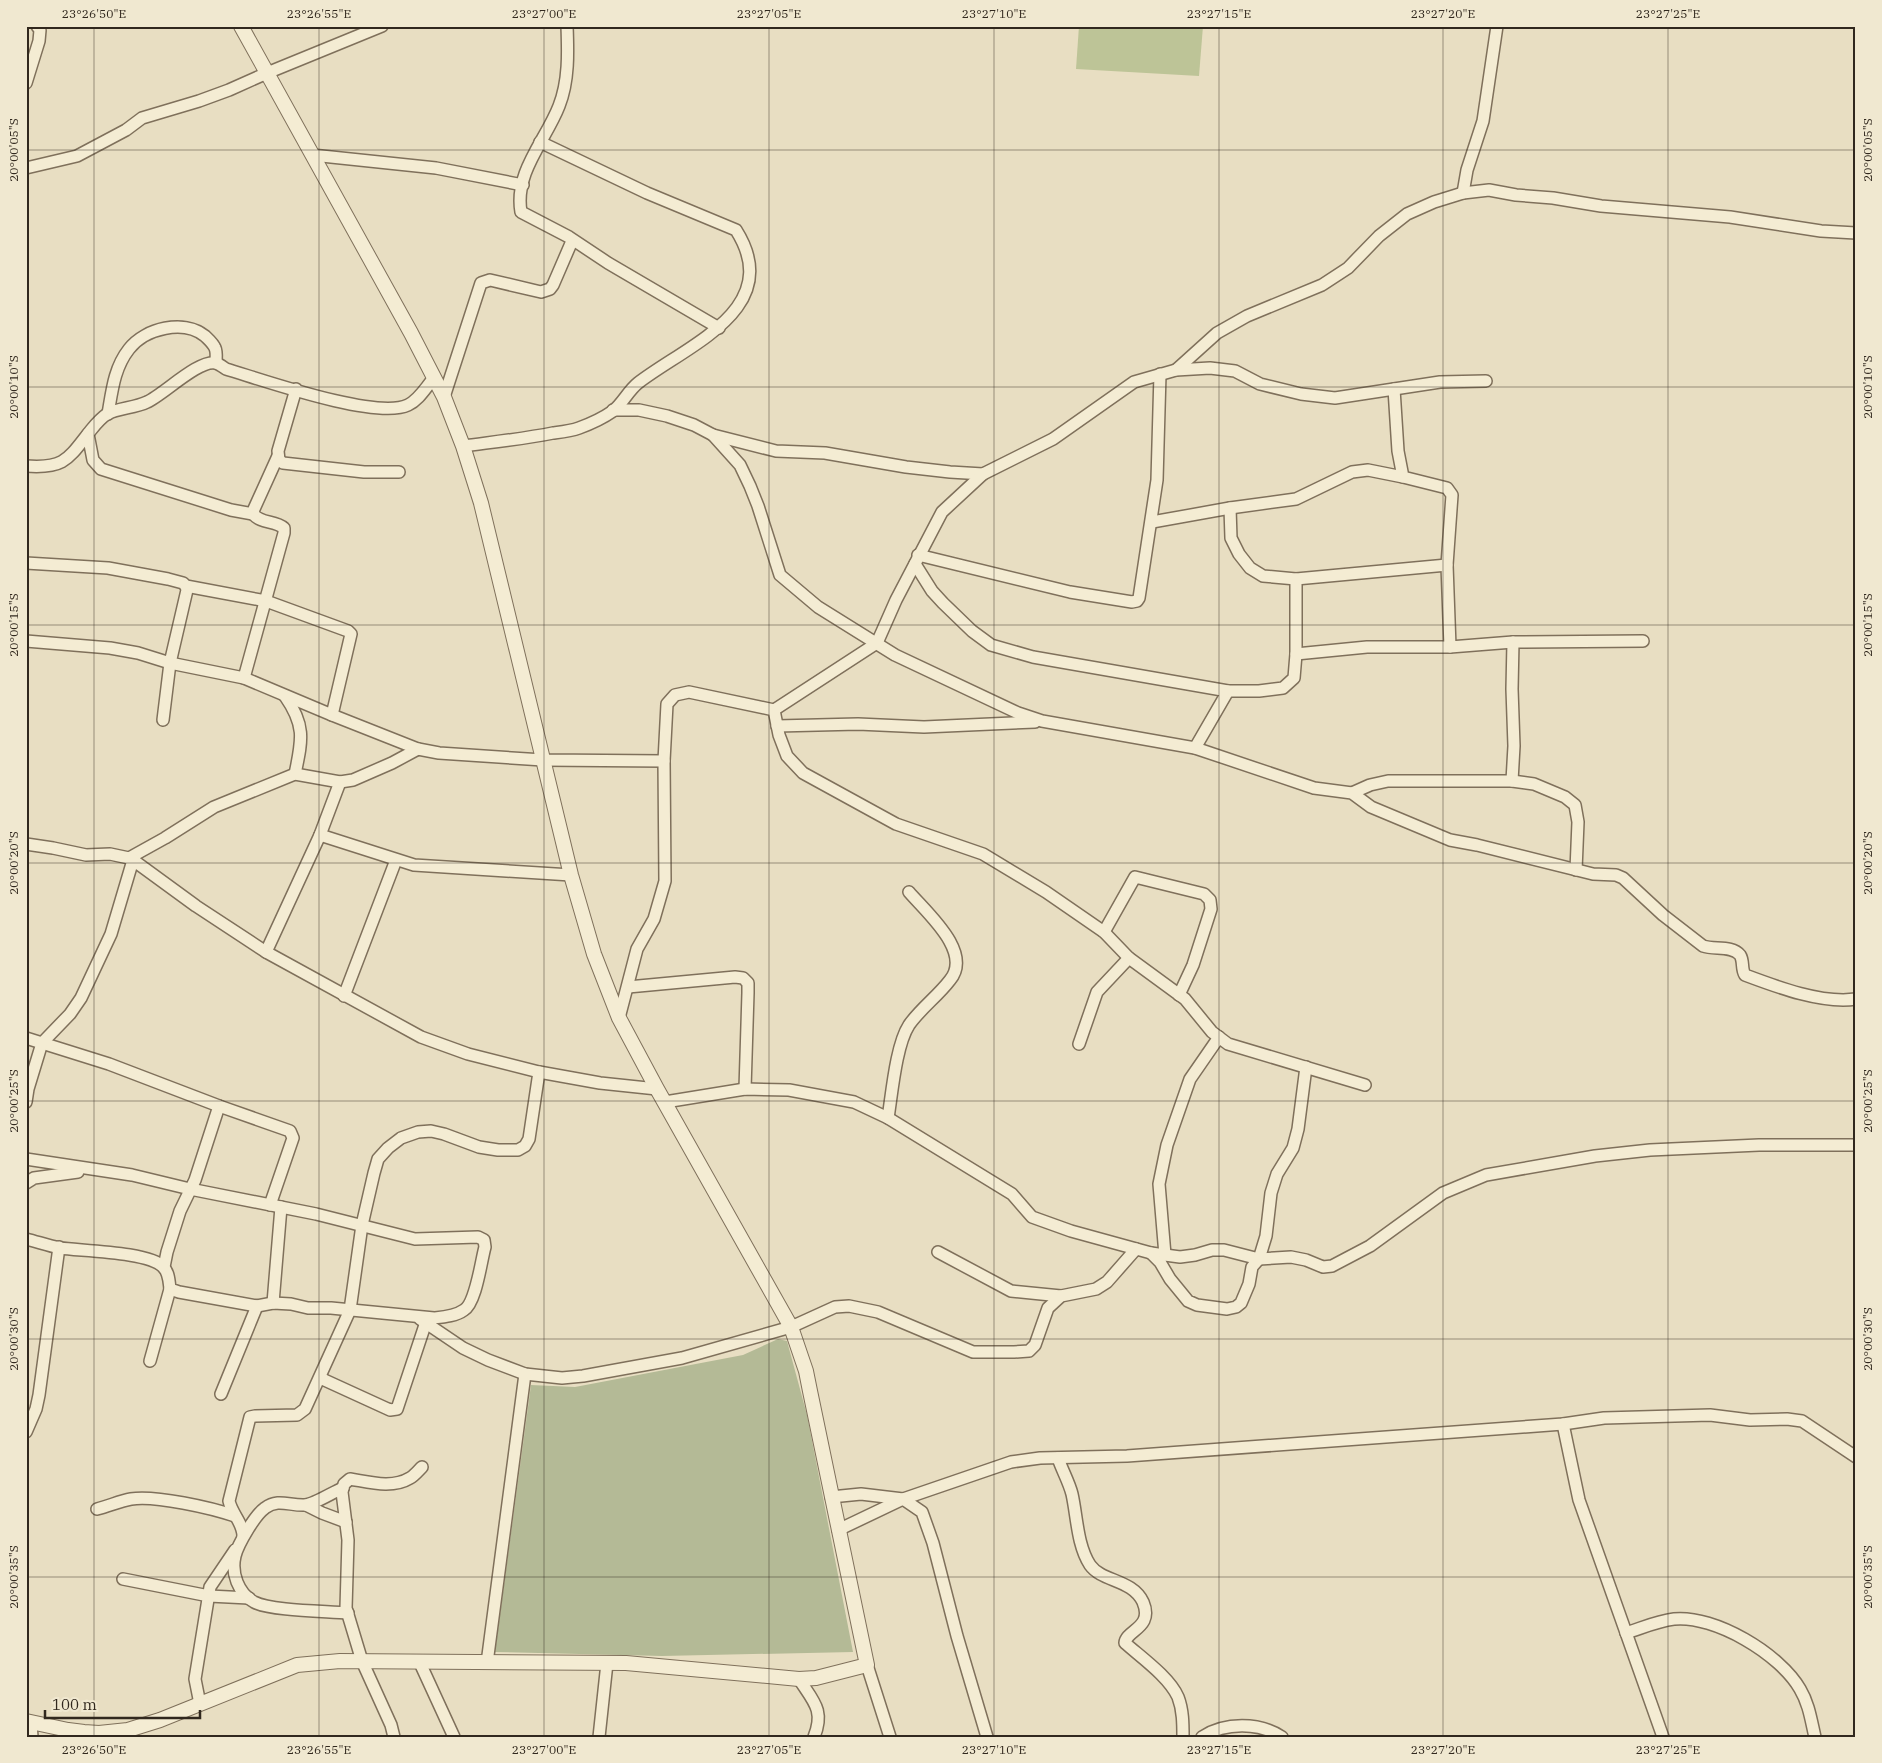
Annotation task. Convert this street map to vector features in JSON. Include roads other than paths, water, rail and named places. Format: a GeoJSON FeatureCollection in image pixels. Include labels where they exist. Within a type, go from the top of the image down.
{"type":"FeatureCollection","features":[{"type":"Feature","properties":{"kind":"street"},"geometry":{"type":"LineString","coordinates":[[26,83],[38,41],[40,30],[37,26]]}},
{"type":"Feature","properties":{"kind":"street"},"geometry":{"type":"LineString","coordinates":[[241,26],[411,332],[444,397],[462,446],[488,530],[572,875],[594,954],[619,1018],[791,1327],[806,1371],[867,1665],[890,1737]]}},
{"type":"Feature","properties":{"kind":"street"},"geometry":{"type":"LineString","coordinates":[[26,168],[77,156],[126,130],[142,118],[229,90],[267,72],[382,26]]}},
{"type":"Feature","properties":{"kind":"street"},"geometry":{"type":"LineString","coordinates":[[567,26],[568,52],[564,88],[557,112],[532,157],[523,185],[520,205],[521,212],[719,328]]}},
{"type":"Feature","properties":{"kind":"street"},"geometry":{"type":"LineString","coordinates":[[1463,193],[1467,170],[1483,121],[1496,26]]}},
{"type":"Feature","properties":{"kind":"street"},"geometry":{"type":"LineString","coordinates":[[462,446],[539,436],[577,428],[613,410],[636,384],[719,328],[729,318],[743,298],[750,282],[750,261],[744,242],[736,230],[647,193],[540,142]]}},
{"type":"Feature","properties":{"kind":"street"},"geometry":{"type":"LineString","coordinates":[[312,155],[436,168],[523,185]]}},
{"type":"Feature","properties":{"kind":"street"},"geometry":{"type":"LineString","coordinates":[[1176,370],[1217,333],[1247,316],[1322,285],[1348,268],[1379,236],[1407,214],[1434,202],[1463,193],[1489,190],[1601,206],[1730,217],[1821,231],[1856,233]]}},
{"type":"Feature","properties":{"kind":"street"},"geometry":{"type":"LineString","coordinates":[[444,397],[481,282],[490,280],[541,292],[546,291],[553,285],[572,241]]}},
{"type":"Feature","properties":{"kind":"street"},"geometry":{"type":"LineString","coordinates":[[108,414],[115,374],[120,360],[130,347],[149,334],[165,328],[181,327],[198,331],[210,340],[215,348],[216,363]]}},
{"type":"Feature","properties":{"kind":"street"},"geometry":{"type":"LineString","coordinates":[[26,466],[43,468],[68,460],[88,434],[108,414],[147,402],[191,372],[208,364],[216,363],[226,369],[330,400],[367,407],[398,408],[407,406],[416,400],[434,378]]}},
{"type":"Feature","properties":{"kind":"street"},"geometry":{"type":"LineString","coordinates":[[619,1018],[637,950],[654,919],[665,881],[664,761],[667,704],[675,695],[689,692],[774,710],[878,643],[896,600],[942,512],[983,474],[1053,439],[1134,382],[1176,370],[1210,368],[1235,371],[1260,384],[1301,394],[1335,398],[1440,382],[1486,381]]}},
{"type":"Feature","properties":{"kind":"street"},"geometry":{"type":"LineString","coordinates":[[917,560],[1070,592],[1132,602],[1137,601],[1152,522],[1157,480],[1160,374]]}},
{"type":"Feature","properties":{"kind":"street"},"geometry":{"type":"LineString","coordinates":[[253,514],[278,456],[296,389]]}},
{"type":"Feature","properties":{"kind":"street"},"geometry":{"type":"LineString","coordinates":[[1394,389],[1398,451],[1403,477]]}},
{"type":"Feature","properties":{"kind":"street"},"geometry":{"type":"LineString","coordinates":[[613,410],[640,410],[667,416],[694,425],[713,435],[776,451],[825,453],[906,467],[983,474]]}},
{"type":"Feature","properties":{"kind":"street"},"geometry":{"type":"LineString","coordinates":[[88,434],[93,460],[101,468],[232,510],[253,514],[257,519],[280,525],[284,528],[266,602],[244,678]]}},
{"type":"Feature","properties":{"kind":"street"},"geometry":{"type":"LineString","coordinates":[[713,435],[740,465],[758,506],[780,575],[818,607],[895,654],[938,676],[1018,713],[1042,721],[1195,748],[1314,788],[1352,793],[1371,807],[1450,840],[1576,870],[1624,878],[1663,915],[1704,946],[1730,949],[1738,952],[1741,956],[1745,975],[1802,994],[1834,1000],[1856,999]]}},
{"type":"Feature","properties":{"kind":"street"},"geometry":{"type":"LineString","coordinates":[[278,456],[283,463],[288,464],[364,472],[399,472]]}},
{"type":"Feature","properties":{"kind":"street"},"geometry":{"type":"LineString","coordinates":[[1152,522],[1230,508],[1296,499],[1352,472],[1368,470],[1446,488],[1452,495],[1447,565],[1450,647]]}},
{"type":"Feature","properties":{"kind":"street"},"geometry":{"type":"LineString","coordinates":[[1230,508],[1231,538],[1239,554],[1250,568],[1263,576],[1296,579],[1447,565]]}},
{"type":"Feature","properties":{"kind":"street"},"geometry":{"type":"LineString","coordinates":[[917,560],[932,591],[972,631],[991,645],[1033,657],[1228,691],[1259,691],[1283,688],[1294,678],[1296,654],[1296,579]]}},
{"type":"Feature","properties":{"kind":"street"},"geometry":{"type":"LineString","coordinates":[[26,563],[108,568],[168,579],[186,586],[266,602],[348,631],[351,634],[332,715]]}},
{"type":"Feature","properties":{"kind":"street"},"geometry":{"type":"LineString","coordinates":[[163,720],[170,663],[187,590],[186,586]]}},
{"type":"Feature","properties":{"kind":"street"},"geometry":{"type":"LineString","coordinates":[[1296,654],[1367,647],[1450,647],[1513,642],[1643,640]]}},
{"type":"Feature","properties":{"kind":"street"},"geometry":{"type":"LineString","coordinates":[[26,641],[110,648],[138,653],[170,663],[244,678],[418,749],[439,753],[544,760],[664,761]]}},
{"type":"Feature","properties":{"kind":"street"},"geometry":{"type":"LineString","coordinates":[[1512,781],[1514,746],[1513,642]]}},
{"type":"Feature","properties":{"kind":"street"},"geometry":{"type":"LineString","coordinates":[[1195,748],[1228,691]]}},
{"type":"Feature","properties":{"kind":"street"},"geometry":{"type":"LineString","coordinates":[[285,694],[294,708],[302,738],[295,774]]}},
{"type":"Feature","properties":{"kind":"street"},"geometry":{"type":"LineString","coordinates":[[774,710],[777,726],[788,756],[803,773],[896,824],[983,854],[1046,892],[1104,932],[1129,958],[1185,999],[1212,1032],[1228,1044],[1365,1086]]}},
{"type":"Feature","properties":{"kind":"street"},"geometry":{"type":"LineString","coordinates":[[777,726],[858,724],[924,727],[1042,721]]}},
{"type":"Feature","properties":{"kind":"street"},"geometry":{"type":"LineString","coordinates":[[26,1102],[42,1043],[70,1014],[81,998],[111,934],[131,859],[214,807],[295,774],[340,782],[353,780],[418,749]]}},
{"type":"Feature","properties":{"kind":"street"},"geometry":{"type":"LineString","coordinates":[[1352,793],[1370,785],[1388,782],[1512,781],[1534,784],[1564,796],[1575,805],[1578,822],[1576,870]]}},
{"type":"Feature","properties":{"kind":"street"},"geometry":{"type":"LineString","coordinates":[[266,952],[320,835],[340,782]]}},
{"type":"Feature","properties":{"kind":"street"},"geometry":{"type":"LineString","coordinates":[[320,835],[414,865],[572,875]]}},
{"type":"Feature","properties":{"kind":"street"},"geometry":{"type":"LineString","coordinates":[[26,844],[86,856],[110,854],[131,859],[196,906],[266,952],[344,996],[421,1037],[442,1046],[539,1072],[600,1083],[657,1089]]}},
{"type":"Feature","properties":{"kind":"street"},"geometry":{"type":"LineString","coordinates":[[344,996],[396,860]]}},
{"type":"Feature","properties":{"kind":"street"},"geometry":{"type":"LineString","coordinates":[[1104,932],[1134,877],[1204,894],[1210,900],[1211,909],[1193,965],[1179,995]]}},
{"type":"Feature","properties":{"kind":"street"},"geometry":{"type":"LineString","coordinates":[[888,1118],[901,1047],[909,1026],[957,970],[957,954],[952,943],[909,892]]}},
{"type":"Feature","properties":{"kind":"street"},"geometry":{"type":"LineString","coordinates":[[1079,1044],[1098,992],[1129,958]]}},
{"type":"Feature","properties":{"kind":"street"},"geometry":{"type":"LineString","coordinates":[[628,987],[735,977],[743,978],[748,983],[744,1089]]}},
{"type":"Feature","properties":{"kind":"street"},"geometry":{"type":"LineString","coordinates":[[1165,1255],[1159,1184],[1167,1145],[1190,1079],[1219,1037]]}},
{"type":"Feature","properties":{"kind":"street"},"geometry":{"type":"LineString","coordinates":[[26,1038],[109,1064],[287,1130],[292,1134],[293,1138],[276,1206],[273,1303]]}},
{"type":"Feature","properties":{"kind":"street"},"geometry":{"type":"LineString","coordinates":[[1151,1253],[1160,1262],[1188,1301],[1197,1305],[1227,1309],[1236,1307],[1241,1303],[1249,1284],[1252,1267],[1259,1259],[1266,1236],[1270,1193],[1277,1174],[1293,1148],[1298,1129],[1306,1068]]}},
{"type":"Feature","properties":{"kind":"street"},"geometry":{"type":"LineString","coordinates":[[243,1536],[243,1529],[231,1510],[229,1501],[250,1417],[297,1415],[301,1413],[320,1378],[350,1310],[362,1225],[378,1160],[388,1148],[402,1138],[418,1132],[431,1131],[479,1147],[498,1150],[518,1150],[525,1146],[529,1139],[539,1072]]}},
{"type":"Feature","properties":{"kind":"street"},"geometry":{"type":"LineString","coordinates":[[665,1102],[744,1089],[789,1090],[854,1102],[888,1118],[1012,1194],[1032,1217],[1151,1253],[1180,1257],[1212,1250],[1224,1250],[1259,1259],[1291,1257],[1306,1260],[1323,1267],[1332,1266],[1370,1246],[1443,1193],[1486,1175],[1595,1156],[1650,1150],[1759,1145],[1856,1145]]}},
{"type":"Feature","properties":{"kind":"street"},"geometry":{"type":"LineString","coordinates":[[164,1267],[178,1218],[195,1180],[218,1106]]}},
{"type":"Feature","properties":{"kind":"street"},"geometry":{"type":"LineString","coordinates":[[26,1159],[132,1175],[362,1225],[415,1239],[478,1236],[484,1240],[472,1302],[465,1310],[450,1316],[421,1319],[350,1310],[308,1308],[291,1304],[273,1303],[257,1306],[170,1289]]}},
{"type":"Feature","properties":{"kind":"street"},"geometry":{"type":"LineString","coordinates":[[26,1183],[34,1178],[71,1172],[132,1175]]}},
{"type":"Feature","properties":{"kind":"street"},"geometry":{"type":"LineString","coordinates":[[26,1239],[59,1247],[136,1256],[157,1262],[164,1267],[170,1289],[150,1361]]}},
{"type":"Feature","properties":{"kind":"street"},"geometry":{"type":"LineString","coordinates":[[26,1432],[36,1409],[39,1395],[59,1247]]}},
{"type":"Feature","properties":{"kind":"street"},"geometry":{"type":"LineString","coordinates":[[938,1252],[1011,1291],[1061,1296],[1096,1289],[1106,1282],[1136,1249]]}},
{"type":"Feature","properties":{"kind":"street"},"geometry":{"type":"LineString","coordinates":[[421,1319],[477,1355],[525,1374],[562,1378],[627,1369],[682,1358],[791,1327],[835,1307],[849,1306],[878,1312],[973,1352],[1029,1351],[1035,1345],[1048,1308],[1061,1296]]}},
{"type":"Feature","properties":{"kind":"street"},"geometry":{"type":"LineString","coordinates":[[221,1394],[257,1306]]}},
{"type":"Feature","properties":{"kind":"street"},"geometry":{"type":"LineString","coordinates":[[320,1378],[390,1410],[394,1410],[399,1405],[421,1319]]}},
{"type":"Feature","properties":{"kind":"street"},"geometry":{"type":"LineString","coordinates":[[487,1662],[525,1374]]}},
{"type":"Feature","properties":{"kind":"street"},"geometry":{"type":"LineString","coordinates":[[838,1530],[903,1499],[1011,1462],[1058,1458],[1127,1456],[1563,1424],[1604,1418],[1710,1415],[1750,1420],[1787,1419],[1802,1421],[1856,1457]]}},
{"type":"Feature","properties":{"kind":"street"},"geometry":{"type":"LineString","coordinates":[[1563,1424],[1579,1500],[1663,1737]]}},
{"type":"Feature","properties":{"kind":"street"},"geometry":{"type":"LineString","coordinates":[[1058,1458],[1071,1491],[1082,1546],[1090,1565],[1099,1572],[1132,1588],[1143,1602],[1145,1612],[1142,1625],[1125,1640],[1125,1643],[1161,1674],[1178,1696],[1183,1718],[1182,1737]]}},
{"type":"Feature","properties":{"kind":"street"},"geometry":{"type":"LineString","coordinates":[[394,1737],[391,1724],[362,1662],[346,1608],[348,1540],[343,1488],[344,1484],[350,1479],[378,1484],[397,1483],[410,1478],[422,1467]]}},
{"type":"Feature","properties":{"kind":"street"},"geometry":{"type":"LineString","coordinates":[[306,1505],[343,1488]]}},
{"type":"Feature","properties":{"kind":"street"},"geometry":{"type":"LineString","coordinates":[[831,1497],[861,1494],[903,1499],[922,1512],[987,1737]]}},
{"type":"Feature","properties":{"kind":"street"},"geometry":{"type":"LineString","coordinates":[[97,1509],[132,1499],[155,1499],[219,1511],[235,1516]]}},
{"type":"Feature","properties":{"kind":"street"},"geometry":{"type":"LineString","coordinates":[[200,1704],[195,1679],[210,1587],[243,1536],[265,1508],[280,1501],[306,1505],[322,1514],[346,1522]]}},
{"type":"Feature","properties":{"kind":"street"},"geometry":{"type":"LineString","coordinates":[[237,1547],[234,1558],[235,1577],[243,1595],[254,1602],[274,1607],[348,1613]]}},
{"type":"Feature","properties":{"kind":"street"},"geometry":{"type":"LineString","coordinates":[[123,1579],[209,1596],[249,1598]]}},
{"type":"Feature","properties":{"kind":"street"},"geometry":{"type":"LineString","coordinates":[[1626,1633],[1658,1622],[1676,1619],[1706,1622],[1744,1638],[1788,1673],[1800,1688],[1808,1706],[1815,1737]]}},
{"type":"Feature","properties":{"kind":"street"},"geometry":{"type":"LineString","coordinates":[[30,1727],[114,1734],[145,1725],[297,1665],[340,1661],[607,1663],[799,1679],[816,1678],[867,1665]]}},
{"type":"Feature","properties":{"kind":"street"},"geometry":{"type":"LineString","coordinates":[[420,1662],[454,1737]]}},
{"type":"Feature","properties":{"kind":"street"},"geometry":{"type":"LineString","coordinates":[[599,1737],[607,1663]]}},
{"type":"Feature","properties":{"kind":"street"},"geometry":{"type":"LineString","coordinates":[[799,1679],[820,1715],[814,1737]]}},
{"type":"Feature","properties":{"kind":"street"},"geometry":{"type":"LineString","coordinates":[[1202,1737],[1208,1733],[1231,1726],[1254,1726],[1272,1730],[1282,1737]]}}]}
